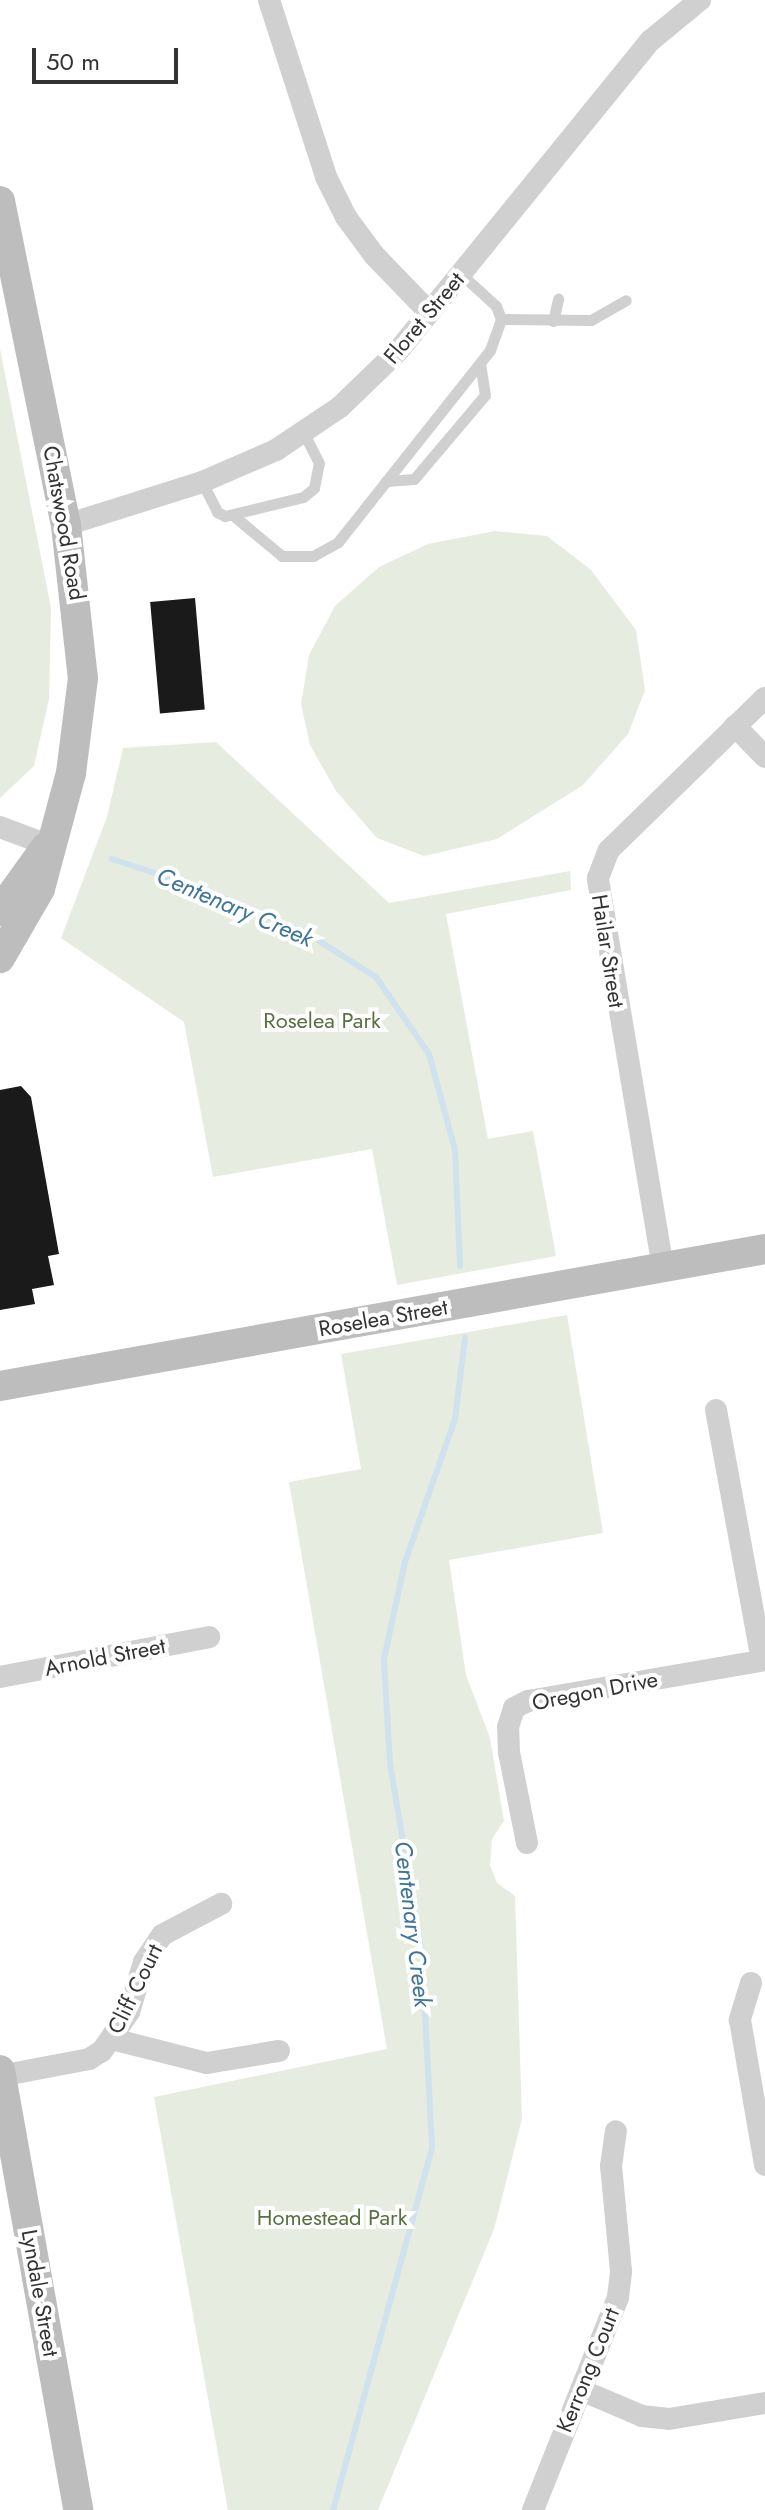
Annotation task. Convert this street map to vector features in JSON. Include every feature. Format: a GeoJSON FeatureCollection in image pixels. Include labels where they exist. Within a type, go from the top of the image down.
{"type":"FeatureCollection","features":[{"type":"Feature","properties":{"kind":"street"},"geometry":{"type":"LineString","coordinates":[[269,0],[326,177],[346,217],[374,255],[429,312]]}},
{"type":"Feature","properties":{"kind":"street","name":"Floret Street"},"geometry":{"type":"LineString","coordinates":[[66,525],[202,482],[304,433],[370,380],[461,274],[650,41],[695,2]]}},
{"type":"Feature","properties":{"kind":"street","name":"Chatswood Road"},"geometry":{"type":"LineString","coordinates":[[0,201],[66,525],[78,603],[82,700],[71,773],[48,845],[40,889],[0,958]]}},
{"type":"Feature","properties":{"kind":"street","name":"Hailar Street"},"geometry":{"type":"LineString","coordinates":[[663,1268],[598,878],[609,850],[765,698]]}},
{"type":"Feature","properties":{"kind":"street"},"geometry":{"type":"LineString","coordinates":[[735,726],[765,757]]}},
{"type":"Feature","properties":{"kind":"street"},"geometry":{"type":"LineString","coordinates":[[0,827],[48,845]]}},
{"type":"Feature","properties":{"kind":"street","name":"Chatswood Road"},"geometry":{"type":"LineString","coordinates":[[0,911],[48,845]]}},
{"type":"Feature","properties":{"kind":"street","name":"Roselea Street"},"geometry":{"type":"LineString","coordinates":[[0,1386],[765,1249]]}},
{"type":"Feature","properties":{"kind":"street"},"geometry":{"type":"LineString","coordinates":[[716,1410],[764,1660]]}},
{"type":"Feature","properties":{"kind":"street","name":"Arnold Street"},"geometry":{"type":"LineString","coordinates":[[0,1677],[209,1637]]}},
{"type":"Feature","properties":{"kind":"street","name":"Oregon Drive"},"geometry":{"type":"LineString","coordinates":[[527,1843],[509,1752],[508,1727],[514,1708],[528,1701],[764,1660]]}},
{"type":"Feature","properties":{"kind":"street","name":"Cliff Court"},"geometry":{"type":"LineString","coordinates":[[0,2074],[89,2059],[112,2039],[129,2012],[144,1962],[162,1935],[221,1904]]}},
{"type":"Feature","properties":{"kind":"street"},"geometry":{"type":"LineString","coordinates":[[751,1983],[740,2020],[765,2165]]}},
{"type":"Feature","properties":{"kind":"street"},"geometry":{"type":"LineString","coordinates":[[112,2039],[207,2063],[279,2051]]}},
{"type":"Feature","properties":{"kind":"street","name":"Lyndale Street"},"geometry":{"type":"LineString","coordinates":[[0,2074],[78,2510]]}},
{"type":"Feature","properties":{"kind":"street","name":"Kerrong Court"},"geometry":{"type":"LineString","coordinates":[[533,2510],[618,2297],[621,2271],[611,2166],[616,2131]]}},
{"type":"Feature","properties":{"kind":"street"},"geometry":{"type":"LineString","coordinates":[[581,2390],[642,2416],[669,2419],[765,2403]]}},
{"type":"Feature","properties":{"kind":"lane"},"geometry":{"type":"LineString","coordinates":[[202,482],[217,512],[235,517],[269,550],[282,556],[313,556],[338,542],[480,363],[501,319],[496,306],[461,274]]}},
{"type":"Feature","properties":{"kind":"lane"},"geometry":{"type":"LineString","coordinates":[[553,321],[558,299]]}},
{"type":"Feature","properties":{"kind":"lane"},"geometry":{"type":"LineString","coordinates":[[501,319],[591,320],[626,300]]}},
{"type":"Feature","properties":{"kind":"lane"},"geometry":{"type":"LineString","coordinates":[[386,481],[414,479],[485,395],[480,363]]}},
{"type":"Feature","properties":{"kind":"lane"},"geometry":{"type":"LineString","coordinates":[[235,517],[303,497],[314,488],[319,463],[304,433]]}},
{"type":"Feature","properties":{"kind":"green space"},"geometry":{"type":"Polygon","coordinates":[[[0,349],[51,608],[49,699],[34,766],[0,798],[0,349]]]}},
{"type":"Feature","properties":{"kind":"green space"},"geometry":{"type":"Polygon","coordinates":[[[495,531],[547,536],[591,570],[636,630],[645,690],[628,734],[583,785],[497,839],[424,856],[377,838],[336,791],[310,745],[301,704],[309,655],[335,606],[379,567],[428,544],[495,531]]]}},
{"type":"Feature","properties":{"kind":"green space","name":"Roselea Park"},"geometry":{"type":"Polygon","coordinates":[[[216,742],[389,903],[570,871],[571,890],[446,914],[488,1139],[533,1131],[556,1256],[397,1285],[372,1149],[213,1177],[184,1022],[61,938],[107,817],[123,748],[216,742]]]}},
{"type":"Feature","properties":{"kind":"green space","name":"Homestead Park"},"geometry":{"type":"Polygon","coordinates":[[[567,1315],[603,1533],[449,1560],[466,1675],[490,1738],[504,1821],[492,1839],[490,1865],[497,1883],[515,1896],[522,2119],[494,2229],[378,2510],[228,2510],[154,2097],[387,2049],[289,1482],[361,1469],[341,1354],[567,1315]]]}},
{"type":"Feature","properties":{"kind":"building"},"geometry":{"type":"Polygon","coordinates":[[[195,598],[205,710],[160,713],[150,602],[195,598]]]}},
{"type":"Feature","properties":{"kind":"building"},"geometry":{"type":"Polygon","coordinates":[[[21,1086],[31,1097],[59,1254],[48,1256],[54,1285],[32,1289],[35,1304],[0,1310],[0,1090],[21,1086]]]}},
{"type":"Feature","properties":{"kind":"waterway","name":"Centenary Creek"},"geometry":{"type":"LineString","coordinates":[[112,859],[200,888],[308,934],[376,977],[429,1054],[455,1150],[460,1266]]}},
{"type":"Feature","properties":{"kind":"waterway","name":"Centenary Creek"},"geometry":{"type":"LineString","coordinates":[[333,2510],[432,2147],[422,1955],[390,1764],[384,1659],[405,1562],[455,1419],[465,1338]]}}]}
